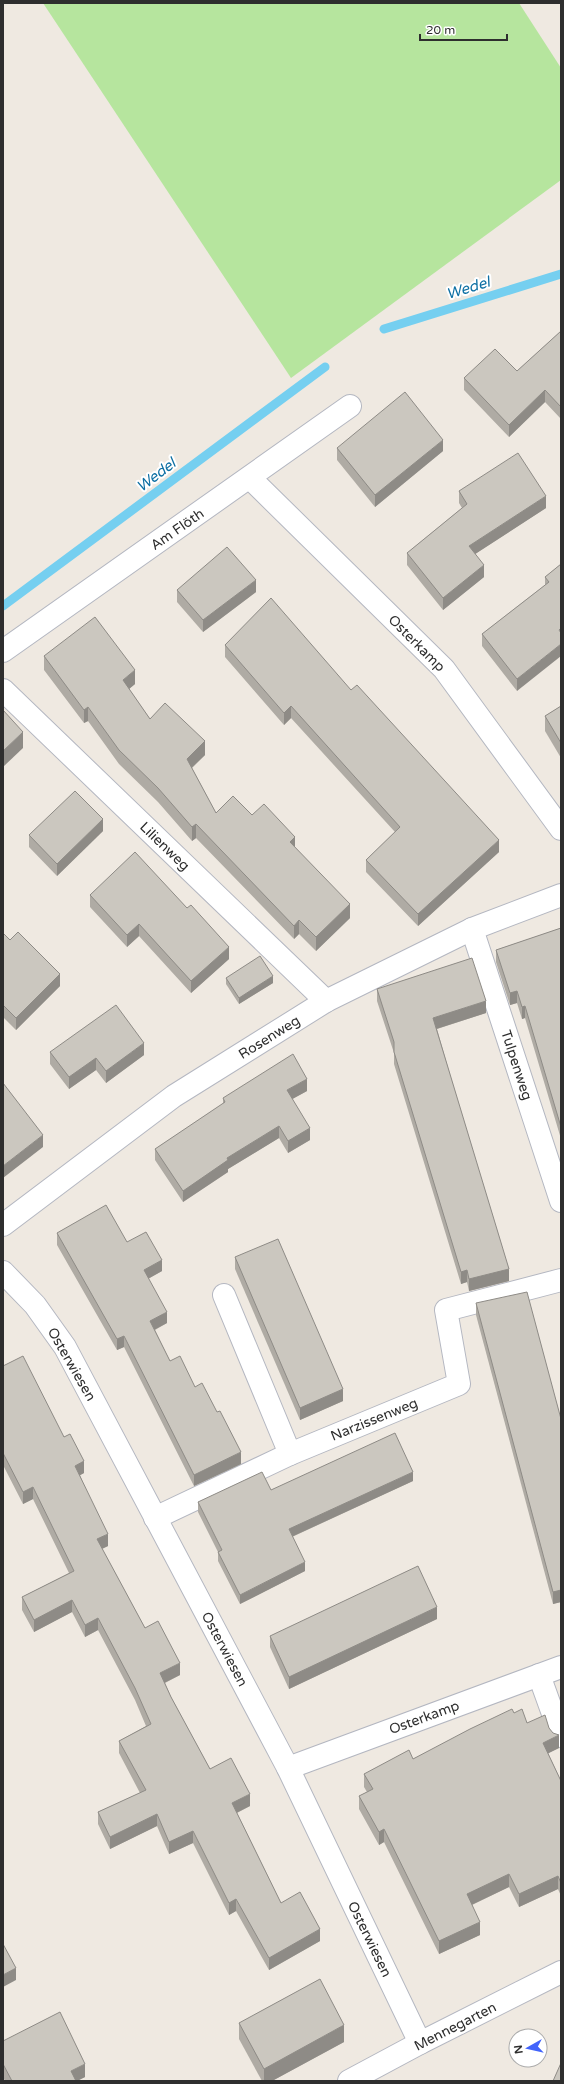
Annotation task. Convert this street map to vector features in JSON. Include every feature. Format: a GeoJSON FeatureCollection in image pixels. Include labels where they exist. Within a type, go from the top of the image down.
{"type":"FeatureCollection","features":[{"type":"Feature","properties":{"kind":"street","name":"Am Flöth"},"geometry":{"type":"LineString","coordinates":[[3,651],[350,406]]}},
{"type":"Feature","properties":{"kind":"street","name":"Osterkamp"},"geometry":{"type":"LineString","coordinates":[[250,478],[444,669],[561,829]]}},
{"type":"Feature","properties":{"kind":"street","name":"Lilienweg"},"geometry":{"type":"LineString","coordinates":[[3,690],[326,1001]]}},
{"type":"Feature","properties":{"kind":"street","name":"Rosenweg"},"geometry":{"type":"LineString","coordinates":[[3,1225],[174,1096],[326,1001],[472,929],[561,895]]}},
{"type":"Feature","properties":{"kind":"street","name":"Tulpenweg"},"geometry":{"type":"LineString","coordinates":[[472,929],[561,1201]]}},
{"type":"Feature","properties":{"kind":"street","name":"Osterwiesen"},"geometry":{"type":"LineString","coordinates":[[3,1272],[35,1305],[65,1347],[288,1768],[420,2043]]}},
{"type":"Feature","properties":{"kind":"street","name":"Narzissenweg"},"geometry":{"type":"LineString","coordinates":[[155,1518],[290,1454],[459,1384],[446,1310],[561,1280]]}},
{"type":"Feature","properties":{"kind":"street"},"geometry":{"type":"LineString","coordinates":[[224,1295],[290,1454]]}},
{"type":"Feature","properties":{"kind":"street","name":"Osterkamp"},"geometry":{"type":"LineString","coordinates":[[288,1768],[561,1667]]}},
{"type":"Feature","properties":{"kind":"street"},"geometry":{"type":"LineString","coordinates":[[539,1675],[561,1736]]}},
{"type":"Feature","properties":{"kind":"street","name":"Mennegarten"},"geometry":{"type":"LineString","coordinates":[[349,2081],[420,2043],[561,1972]]}},
{"type":"Feature","properties":{"kind":"green space"},"geometry":{"type":"Polygon","coordinates":[[[43,3],[519,3],[561,68],[561,180],[291,378],[43,3]]]}},
{"type":"Feature","properties":{"kind":"building"},"geometry":{"type":"Polygon","coordinates":[[[561,331],[561,407],[545,390],[509,425],[464,378],[495,349],[517,371],[561,331]]]}},
{"type":"Feature","properties":{"kind":"building"},"geometry":{"type":"Polygon","coordinates":[[[405,392],[443,440],[375,495],[337,448],[405,392]]]}},
{"type":"Feature","properties":{"kind":"building"},"geometry":{"type":"Polygon","coordinates":[[[518,453],[546,496],[469,546],[484,565],[443,598],[407,553],[467,504],[459,491],[518,453]]]}},
{"type":"Feature","properties":{"kind":"building"},"geometry":{"type":"Polygon","coordinates":[[[227,547],[256,580],[203,620],[177,590],[227,547]]]}},
{"type":"Feature","properties":{"kind":"building"},"geometry":{"type":"Polygon","coordinates":[[[561,564],[561,628],[559,630],[561,633],[561,644],[517,679],[482,634],[549,582],[545,577],[561,564]]]}},
{"type":"Feature","properties":{"kind":"building"},"geometry":{"type":"Polygon","coordinates":[[[271,598],[351,690],[357,685],[499,840],[418,914],[366,860],[400,827],[291,706],[284,713],[225,645],[271,598]]]}},
{"type":"Feature","properties":{"kind":"building"},"geometry":{"type":"Polygon","coordinates":[[[95,617],[135,670],[123,680],[150,719],[165,703],[205,741],[187,759],[216,813],[233,796],[252,815],[264,804],[295,837],[290,842],[350,904],[316,937],[299,920],[294,926],[196,824],[192,827],[158,788],[119,750],[88,707],[84,710],[44,656],[95,617]]]}},
{"type":"Feature","properties":{"kind":"building"},"geometry":{"type":"Polygon","coordinates":[[[561,706],[561,743],[545,716],[561,706]]]}},
{"type":"Feature","properties":{"kind":"building"},"geometry":{"type":"Polygon","coordinates":[[[3,710],[23,732],[3,751],[3,710]]]}},
{"type":"Feature","properties":{"kind":"building"},"geometry":{"type":"Polygon","coordinates":[[[75,791],[103,819],[57,864],[29,835],[75,791]]]}},
{"type":"Feature","properties":{"kind":"building"},"geometry":{"type":"Polygon","coordinates":[[[135,852],[187,908],[191,905],[229,947],[191,981],[139,924],[127,935],[90,895],[135,852]]]}},
{"type":"Feature","properties":{"kind":"building"},"geometry":{"type":"Polygon","coordinates":[[[561,928],[561,1127],[525,1006],[522,1007],[517,991],[510,993],[496,950],[561,928]]]}},
{"type":"Feature","properties":{"kind":"building"},"geometry":{"type":"Polygon","coordinates":[[[18,932],[60,974],[16,1018],[3,1005],[3,933],[10,940],[18,932]]]}},
{"type":"Feature","properties":{"kind":"building"},"geometry":{"type":"Polygon","coordinates":[[[260,956],[273,976],[239,998],[226,978],[260,956]]]}},
{"type":"Feature","properties":{"kind":"building"},"geometry":{"type":"Polygon","coordinates":[[[472,958],[486,1001],[433,1018],[509,1269],[469,1279],[467,1270],[461,1272],[394,1052],[394,1042],[377,989],[472,958]]]}},
{"type":"Feature","properties":{"kind":"building"},"geometry":{"type":"Polygon","coordinates":[[[116,1005],[144,1043],[106,1071],[96,1058],[69,1077],[50,1052],[116,1005]]]}},
{"type":"Feature","properties":{"kind":"building"},"geometry":{"type":"Polygon","coordinates":[[[293,1054],[307,1079],[287,1090],[310,1128],[288,1141],[279,1126],[227,1158],[228,1160],[183,1191],[155,1149],[225,1102],[223,1098],[293,1054]]]}},
{"type":"Feature","properties":{"kind":"building"},"geometry":{"type":"Polygon","coordinates":[[[3,1083],[43,1135],[3,1166],[3,1083]]]}},
{"type":"Feature","properties":{"kind":"building"},"geometry":{"type":"Polygon","coordinates":[[[106,1205],[127,1242],[146,1232],[162,1260],[144,1270],[167,1312],[150,1321],[170,1361],[180,1356],[195,1387],[202,1383],[217,1412],[220,1411],[241,1452],[194,1475],[124,1336],[117,1339],[57,1233],[106,1205]]]}},
{"type":"Feature","properties":{"kind":"building"},"geometry":{"type":"Polygon","coordinates":[[[278,1239],[343,1389],[300,1408],[235,1257],[278,1239]]]}},
{"type":"Feature","properties":{"kind":"building"},"geometry":{"type":"Polygon","coordinates":[[[527,1292],[561,1419],[561,1590],[553,1592],[476,1303],[527,1292]]]}},
{"type":"Feature","properties":{"kind":"building"},"geometry":{"type":"Polygon","coordinates":[[[23,1356],[64,1437],[70,1434],[84,1461],[75,1466],[108,1534],[97,1539],[145,1628],[158,1621],[180,1663],[160,1673],[171,1697],[210,1769],[231,1758],[250,1794],[232,1803],[281,1903],[300,1892],[320,1929],[269,1958],[236,1899],[229,1903],[193,1831],[169,1842],[157,1814],[110,1837],[98,1812],[146,1790],[119,1741],[151,1724],[135,1688],[98,1618],[85,1625],[72,1600],[34,1620],[22,1597],[74,1571],[33,1487],[23,1492],[3,1453],[3,1366],[23,1356]]]}},
{"type":"Feature","properties":{"kind":"building"},"geometry":{"type":"Polygon","coordinates":[[[395,1433],[413,1472],[289,1529],[305,1562],[240,1595],[218,1552],[222,1550],[198,1502],[262,1472],[271,1490],[395,1433]]]}},
{"type":"Feature","properties":{"kind":"building"},"geometry":{"type":"Polygon","coordinates":[[[418,1566],[437,1607],[289,1677],[270,1636],[418,1566]]]}},
{"type":"Feature","properties":{"kind":"building"},"geometry":{"type":"Polygon","coordinates":[[[512,1709],[514,1713],[522,1709],[527,1723],[545,1715],[549,1728],[553,1733],[559,1735],[543,1743],[561,1781],[561,1883],[558,1876],[519,1894],[509,1874],[467,1894],[480,1922],[439,1941],[384,1829],[379,1832],[359,1796],[373,1789],[364,1774],[409,1750],[413,1759],[512,1709]]]}},
{"type":"Feature","properties":{"kind":"building"},"geometry":{"type":"Polygon","coordinates":[[[3,1944],[16,1968],[3,1975],[3,1944]]]}},
{"type":"Feature","properties":{"kind":"building"},"geometry":{"type":"Polygon","coordinates":[[[320,1979],[344,2025],[264,2069],[239,2023],[320,1979]]]}},
{"type":"Feature","properties":{"kind":"building"},"geometry":{"type":"Polygon","coordinates":[[[60,2012],[85,2064],[71,2071],[76,2081],[12,2081],[3,2064],[3,2041],[60,2012]]]}},
{"type":"Feature","properties":{"kind":"building"},"geometry":{"type":"Polygon","coordinates":[[[561,2063],[561,2081],[553,2081],[561,2063]]]}},
{"type":"Feature","properties":{"kind":"waterway","name":"Wedel"},"geometry":{"type":"LineString","coordinates":[[384,329],[561,274]]}},
{"type":"Feature","properties":{"kind":"waterway","name":"Wedel"},"geometry":{"type":"LineString","coordinates":[[3,606],[325,367]]}}]}
